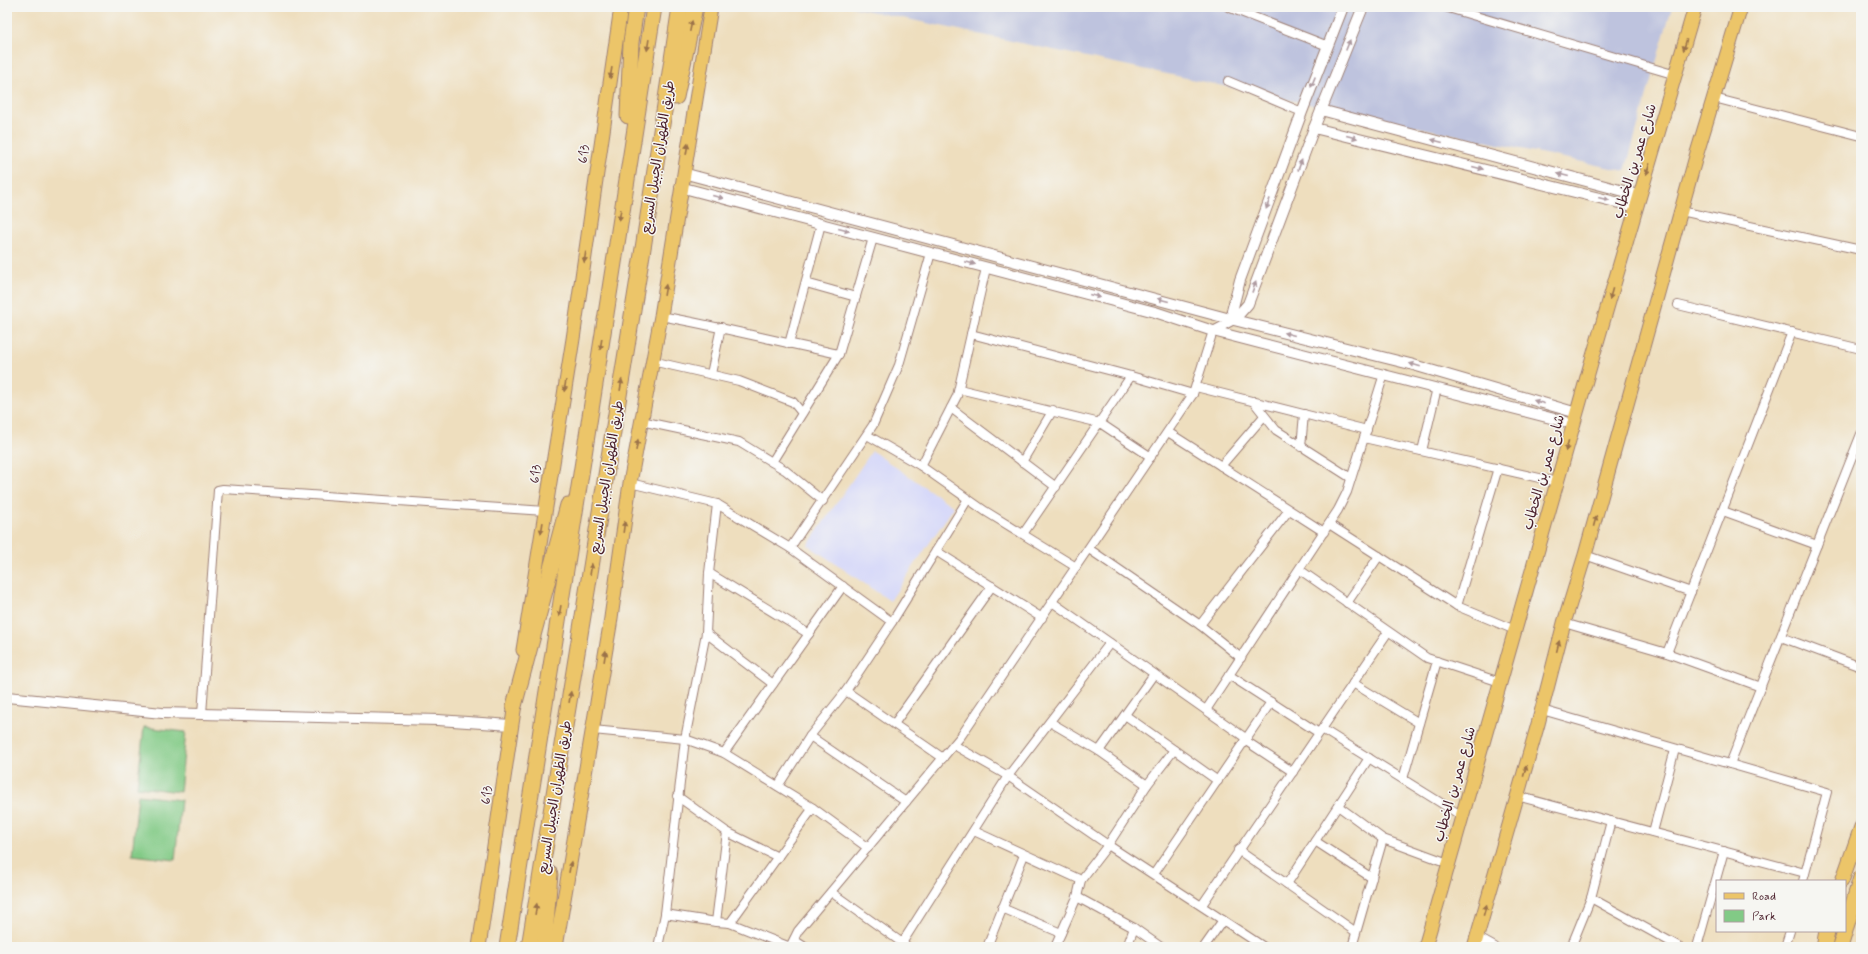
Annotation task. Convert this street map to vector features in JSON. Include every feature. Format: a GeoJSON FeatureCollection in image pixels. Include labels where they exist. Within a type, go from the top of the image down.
{"type":"FeatureCollection","features":[{"type":"Feature","properties":{"kind":"highway"},"geometry":{"type":"LineString","coordinates":[[625,187],[631,42],[636,7]]}},
{"type":"Feature","properties":{"kind":"highway","name":"طريق الظهران الجبيل السريع"},"geometry":{"type":"LineString","coordinates":[[507,947],[654,7]]}},
{"type":"Feature","properties":{"kind":"highway","name":"طريق الظهران الجبيل السريع"},"geometry":{"type":"LineString","coordinates":[[529,947],[644,242],[680,7]]}},
{"type":"Feature","properties":{"kind":"highway"},"geometry":{"type":"LineString","coordinates":[[644,242],[695,7]]}},
{"type":"Feature","properties":{"kind":"highway"},"geometry":{"type":"LineString","coordinates":[[514,706],[588,426]]}},
{"type":"Feature","properties":{"kind":"highway"},"geometry":{"type":"LineString","coordinates":[[544,947],[558,770]]}},
{"type":"Feature","properties":{"kind":"highway"},"geometry":{"type":"LineString","coordinates":[[1846,927],[1861,878]]}},
{"type":"Feature","properties":{"kind":"highway"},"geometry":{"type":"LineString","coordinates":[[1824,947],[1826,932]]}},
{"type":"Feature","properties":{"kind":"highway"},"geometry":{"type":"LineString","coordinates":[[1840,947],[1844,932]]}},
{"type":"Feature","properties":{"kind":"main road","name":"613"},"geometry":{"type":"LineString","coordinates":[[480,947],[511,724],[573,339],[622,7]]}},
{"type":"Feature","properties":{"kind":"main road"},"geometry":{"type":"LineString","coordinates":[[556,947],[610,625],[630,483],[661,316],[680,187],[711,7]]}},
{"type":"Feature","properties":{"kind":"main road","name":"شارع عمر بن الخطاب"},"geometry":{"type":"LineString","coordinates":[[1425,947],[1575,419],[1695,7]]}},
{"type":"Feature","properties":{"kind":"main road"},"geometry":{"type":"LineString","coordinates":[[1484,944],[1518,796],[1564,623],[1585,555],[1681,211],[1741,7]]}},
{"type":"Feature","properties":{"kind":"main road"},"geometry":{"type":"LineString","coordinates":[[1842,880],[1861,827]]}},
{"type":"Feature","properties":{"kind":"main road"},"geometry":{"type":"LineString","coordinates":[[1820,947],[1826,932]]}},
{"type":"Feature","properties":{"kind":"street"},"geometry":{"type":"LineString","coordinates":[[1228,7],[1328,46]]}},
{"type":"Feature","properties":{"kind":"street"},"geometry":{"type":"LineString","coordinates":[[1234,320],[1232,311],[1234,300],[1302,112],[1343,7]]}},
{"type":"Feature","properties":{"kind":"street"},"geometry":{"type":"LineString","coordinates":[[791,945],[798,931],[954,745],[1089,549],[1195,391],[1213,331],[1234,320],[1248,304],[1314,128],[1363,7]]}},
{"type":"Feature","properties":{"kind":"street"},"geometry":{"type":"LineString","coordinates":[[1445,7],[1676,75]]}},
{"type":"Feature","properties":{"kind":"street"},"geometry":{"type":"LineString","coordinates":[[1228,81],[1302,112]]}},
{"type":"Feature","properties":{"kind":"street"},"geometry":{"type":"LineString","coordinates":[[1714,98],[1861,136]]}},
{"type":"Feature","properties":{"kind":"street"},"geometry":{"type":"LineString","coordinates":[[1314,128],[1628,205],[1639,199],[1631,193],[1321,110]]}},
{"type":"Feature","properties":{"kind":"street"},"geometry":{"type":"LineString","coordinates":[[683,173],[1234,320],[1410,364],[1575,419]]}},
{"type":"Feature","properties":{"kind":"street"},"geometry":{"type":"LineString","coordinates":[[680,187],[1155,312],[1213,331],[1437,388],[1575,419]]}},
{"type":"Feature","properties":{"kind":"street"},"geometry":{"type":"LineString","coordinates":[[791,216],[794,203]]}},
{"type":"Feature","properties":{"kind":"street"},"geometry":{"type":"LineString","coordinates":[[1681,211],[1861,250]]}},
{"type":"Feature","properties":{"kind":"street"},"geometry":{"type":"LineString","coordinates":[[789,344],[821,224]]}},
{"type":"Feature","properties":{"kind":"street"},"geometry":{"type":"LineString","coordinates":[[772,462],[839,354],[873,238]]}},
{"type":"Feature","properties":{"kind":"street"},"geometry":{"type":"LineString","coordinates":[[790,548],[874,425],[899,365],[931,253]]}},
{"type":"Feature","properties":{"kind":"street"},"geometry":{"type":"LineString","coordinates":[[921,466],[951,408],[959,389],[986,268]]}},
{"type":"Feature","properties":{"kind":"street"},"geometry":{"type":"LineString","coordinates":[[806,282],[856,297]]}},
{"type":"Feature","properties":{"kind":"street"},"geometry":{"type":"LineString","coordinates":[[1678,305],[1861,349]]}},
{"type":"Feature","properties":{"kind":"street"},"geometry":{"type":"LineString","coordinates":[[661,316],[721,327],[789,344],[839,354]]}},
{"type":"Feature","properties":{"kind":"street"},"geometry":{"type":"LineString","coordinates":[[711,374],[721,327]]}},
{"type":"Feature","properties":{"kind":"street"},"geometry":{"type":"LineString","coordinates":[[1668,653],[1792,332]]}},
{"type":"Feature","properties":{"kind":"street"},"geometry":{"type":"LineString","coordinates":[[971,334],[1131,376],[1304,414],[1422,451],[1557,482]]}},
{"type":"Feature","properties":{"kind":"street"},"geometry":{"type":"LineString","coordinates":[[652,361],[739,380],[793,402],[802,413]]}},
{"type":"Feature","properties":{"kind":"street"},"geometry":{"type":"LineString","coordinates":[[1206,710],[1300,570],[1347,492],[1384,374]]}},
{"type":"Feature","properties":{"kind":"street"},"geometry":{"type":"LineString","coordinates":[[1023,534],[1131,376]]}},
{"type":"Feature","properties":{"kind":"street"},"geometry":{"type":"LineString","coordinates":[[1422,451],[1437,388]]}},
{"type":"Feature","properties":{"kind":"street"},"geometry":{"type":"LineString","coordinates":[[959,389],[1053,410],[1100,423],[1151,456]]}},
{"type":"Feature","properties":{"kind":"street"},"geometry":{"type":"LineString","coordinates":[[1253,402],[1276,430],[1351,478]]}},
{"type":"Feature","properties":{"kind":"street"},"geometry":{"type":"LineString","coordinates":[[951,408],[1056,487]]}},
{"type":"Feature","properties":{"kind":"street"},"geometry":{"type":"LineString","coordinates":[[1022,462],[1053,410]]}},
{"type":"Feature","properties":{"kind":"street"},"geometry":{"type":"LineString","coordinates":[[1301,446],[1304,414]]}},
{"type":"Feature","properties":{"kind":"street"},"geometry":{"type":"LineString","coordinates":[[1221,466],[1264,416]]}},
{"type":"Feature","properties":{"kind":"street"},"geometry":{"type":"LineString","coordinates":[[641,421],[739,442],[785,470],[823,501]]}},
{"type":"Feature","properties":{"kind":"street"},"geometry":{"type":"LineString","coordinates":[[1168,432],[1324,532]]}},
{"type":"Feature","properties":{"kind":"street"},"geometry":{"type":"LineString","coordinates":[[1730,764],[1861,434]]}},
{"type":"Feature","properties":{"kind":"street"},"geometry":{"type":"LineString","coordinates":[[867,435],[921,466],[968,499],[1076,567]]}},
{"type":"Feature","properties":{"kind":"street"},"geometry":{"type":"LineString","coordinates":[[1457,606],[1498,468]]}},
{"type":"Feature","properties":{"kind":"street"},"geometry":{"type":"LineString","coordinates":[[630,483],[717,504],[790,548],[892,622]]}},
{"type":"Feature","properties":{"kind":"street"},"geometry":{"type":"LineString","coordinates":[[202,714],[218,490],[223,489],[545,511]]}},
{"type":"Feature","properties":{"kind":"street"},"geometry":{"type":"LineString","coordinates":[[778,786],[810,736],[846,691],[892,622],[968,499]]}},
{"type":"Feature","properties":{"kind":"street"},"geometry":{"type":"LineString","coordinates":[[658,947],[665,914],[677,796],[685,739],[706,633],[709,573],[717,504]]}},
{"type":"Feature","properties":{"kind":"street"},"geometry":{"type":"LineString","coordinates":[[1200,625],[1288,510]]}},
{"type":"Feature","properties":{"kind":"street"},"geometry":{"type":"LineString","coordinates":[[1723,510],[1817,545]]}},
{"type":"Feature","properties":{"kind":"street"},"geometry":{"type":"LineString","coordinates":[[1329,524],[1457,606],[1515,630]]}},
{"type":"Feature","properties":{"kind":"street"},"geometry":{"type":"LineString","coordinates":[[1089,549],[1200,625],[1241,658]]}},
{"type":"Feature","properties":{"kind":"street"},"geometry":{"type":"LineString","coordinates":[[936,551],[1042,618]]}},
{"type":"Feature","properties":{"kind":"street"},"geometry":{"type":"LineString","coordinates":[[1585,555],[1691,592]]}},
{"type":"Feature","properties":{"kind":"street"},"geometry":{"type":"LineString","coordinates":[[1347,603],[1379,556]]}},
{"type":"Feature","properties":{"kind":"street"},"geometry":{"type":"LineString","coordinates":[[1300,570],[1427,658],[1500,682]]}},
{"type":"Feature","properties":{"kind":"street"},"geometry":{"type":"LineString","coordinates":[[709,573],[809,634]]}},
{"type":"Feature","properties":{"kind":"street"},"geometry":{"type":"LineString","coordinates":[[724,753],[843,586]]}},
{"type":"Feature","properties":{"kind":"street"},"geometry":{"type":"LineString","coordinates":[[894,724],[992,586]]}},
{"type":"Feature","properties":{"kind":"street"},"geometry":{"type":"LineString","coordinates":[[1052,602],[1292,772]]}},
{"type":"Feature","properties":{"kind":"street"},"geometry":{"type":"LineString","coordinates":[[1564,623],[1668,653],[1761,687]]}},
{"type":"Feature","properties":{"kind":"street"},"geometry":{"type":"LineString","coordinates":[[1202,905],[1238,850],[1388,632]]}},
{"type":"Feature","properties":{"kind":"street"},"geometry":{"type":"LineString","coordinates":[[706,633],[773,684]]}},
{"type":"Feature","properties":{"kind":"street"},"geometry":{"type":"LineString","coordinates":[[1781,636],[1861,667]]}},
{"type":"Feature","properties":{"kind":"street"},"geometry":{"type":"LineString","coordinates":[[831,892],[905,945],[1008,776],[1110,643]]}},
{"type":"Feature","properties":{"kind":"street"},"geometry":{"type":"LineString","coordinates":[[1403,779],[1437,661]]}},
{"type":"Feature","properties":{"kind":"street"},"geometry":{"type":"LineString","coordinates":[[1099,751],[1154,674]]}},
{"type":"Feature","properties":{"kind":"street"},"geometry":{"type":"LineString","coordinates":[[1229,675],[1320,731],[1370,758],[1462,816]]}},
{"type":"Feature","properties":{"kind":"street"},"geometry":{"type":"LineString","coordinates":[[1353,683],[1419,723]]}},
{"type":"Feature","properties":{"kind":"street"},"geometry":{"type":"LineString","coordinates":[[846,691],[943,758]]}},
{"type":"Feature","properties":{"kind":"street"},"geometry":{"type":"LineString","coordinates":[[7,697],[162,713],[438,720],[511,724]]}},
{"type":"Feature","properties":{"kind":"street"},"geometry":{"type":"LineString","coordinates":[[1154,874],[1271,702]]}},
{"type":"Feature","properties":{"kind":"street"},"geometry":{"type":"LineString","coordinates":[[1518,796],[1724,851],[1804,877],[1827,792],[1542,710]]}},
{"type":"Feature","properties":{"kind":"street"},"geometry":{"type":"LineString","coordinates":[[1125,715],[1218,781]]}},
{"type":"Feature","properties":{"kind":"street"},"geometry":{"type":"LineString","coordinates":[[1050,722],[1099,751],[1147,785]]}},
{"type":"Feature","properties":{"kind":"street"},"geometry":{"type":"LineString","coordinates":[[593,730],[661,738],[685,739],[724,753],[813,808],[868,848]]}},
{"type":"Feature","properties":{"kind":"street"},"geometry":{"type":"LineString","coordinates":[[810,736],[906,802]]}},
{"type":"Feature","properties":{"kind":"street"},"geometry":{"type":"LineString","coordinates":[[954,745],[1008,776],[1108,845],[1202,905],[1264,947]]}},
{"type":"Feature","properties":{"kind":"street"},"geometry":{"type":"LineString","coordinates":[[1653,832],[1675,749]]}},
{"type":"Feature","properties":{"kind":"street"},"geometry":{"type":"LineString","coordinates":[[1055,947],[1076,897],[1081,880],[1108,845],[1147,785],[1174,750]]}},
{"type":"Feature","properties":{"kind":"street"},"geometry":{"type":"LineString","coordinates":[[1287,884],[1370,758]]}},
{"type":"Feature","properties":{"kind":"street"},"geometry":{"type":"LineString","coordinates":[[677,796],[727,832],[778,857]]}},
{"type":"Feature","properties":{"kind":"street"},"geometry":{"type":"LineString","coordinates":[[1338,806],[1382,839],[1448,863]]}},
{"type":"Feature","properties":{"kind":"street"},"geometry":{"type":"LineString","coordinates":[[730,923],[813,808]]}},
{"type":"Feature","properties":{"kind":"street"},"geometry":{"type":"LineString","coordinates":[[1571,947],[1591,898],[1611,821]]}},
{"type":"Feature","properties":{"kind":"street"},"geometry":{"type":"LineString","coordinates":[[974,831],[1081,880]]}},
{"type":"Feature","properties":{"kind":"street"},"geometry":{"type":"LineString","coordinates":[[716,922],[727,832]]}},
{"type":"Feature","properties":{"kind":"street"},"geometry":{"type":"LineString","coordinates":[[1352,947],[1382,839]]}},
{"type":"Feature","properties":{"kind":"street"},"geometry":{"type":"LineString","coordinates":[[1315,841],[1372,878]]}},
{"type":"Feature","properties":{"kind":"street"},"geometry":{"type":"LineString","coordinates":[[1238,850],[1356,932]]}},
{"type":"Feature","properties":{"kind":"street"},"geometry":{"type":"LineString","coordinates":[[1697,947],[1724,851]]}},
{"type":"Feature","properties":{"kind":"street"},"geometry":{"type":"LineString","coordinates":[[987,947],[1024,855]]}},
{"type":"Feature","properties":{"kind":"street"},"geometry":{"type":"LineString","coordinates":[[1076,897],[1134,928],[1161,947]]}},
{"type":"Feature","properties":{"kind":"street"},"geometry":{"type":"LineString","coordinates":[[1591,898],[1680,947]]}},
{"type":"Feature","properties":{"kind":"street"},"geometry":{"type":"LineString","coordinates":[[1002,908],[1060,933]]}},
{"type":"Feature","properties":{"kind":"street"},"geometry":{"type":"LineString","coordinates":[[665,914],[730,923],[791,945],[805,947]]}},
{"type":"Feature","properties":{"kind":"street"},"geometry":{"type":"LineString","coordinates":[[1204,947],[1223,920]]}},
{"type":"Feature","properties":{"kind":"street"},"geometry":{"type":"LineString","coordinates":[[1127,947],[1134,928]]}},
{"type":"Feature","properties":{"kind":"street"},"geometry":{"type":"LineString","coordinates":[[1785,947],[1790,932]]}},
{"type":"Feature","properties":{"kind":"shaded area"},"geometry":{"type":"Polygon","coordinates":[[[851,7],[1672,7],[1625,171],[851,7]]]}},
{"type":"Feature","properties":{"kind":"shaded area"},"geometry":{"type":"Polygon","coordinates":[[[872,451],[954,507],[890,601],[808,545],[872,451]]]}},
{"type":"Feature","properties":{"kind":"green space"},"geometry":{"type":"Polygon","coordinates":[[[144,727],[186,732],[180,792],[137,787],[144,727]]]}},
{"type":"Feature","properties":{"kind":"green space"},"geometry":{"type":"Polygon","coordinates":[[[138,795],[181,800],[175,860],[132,855],[138,795]]]}}]}
